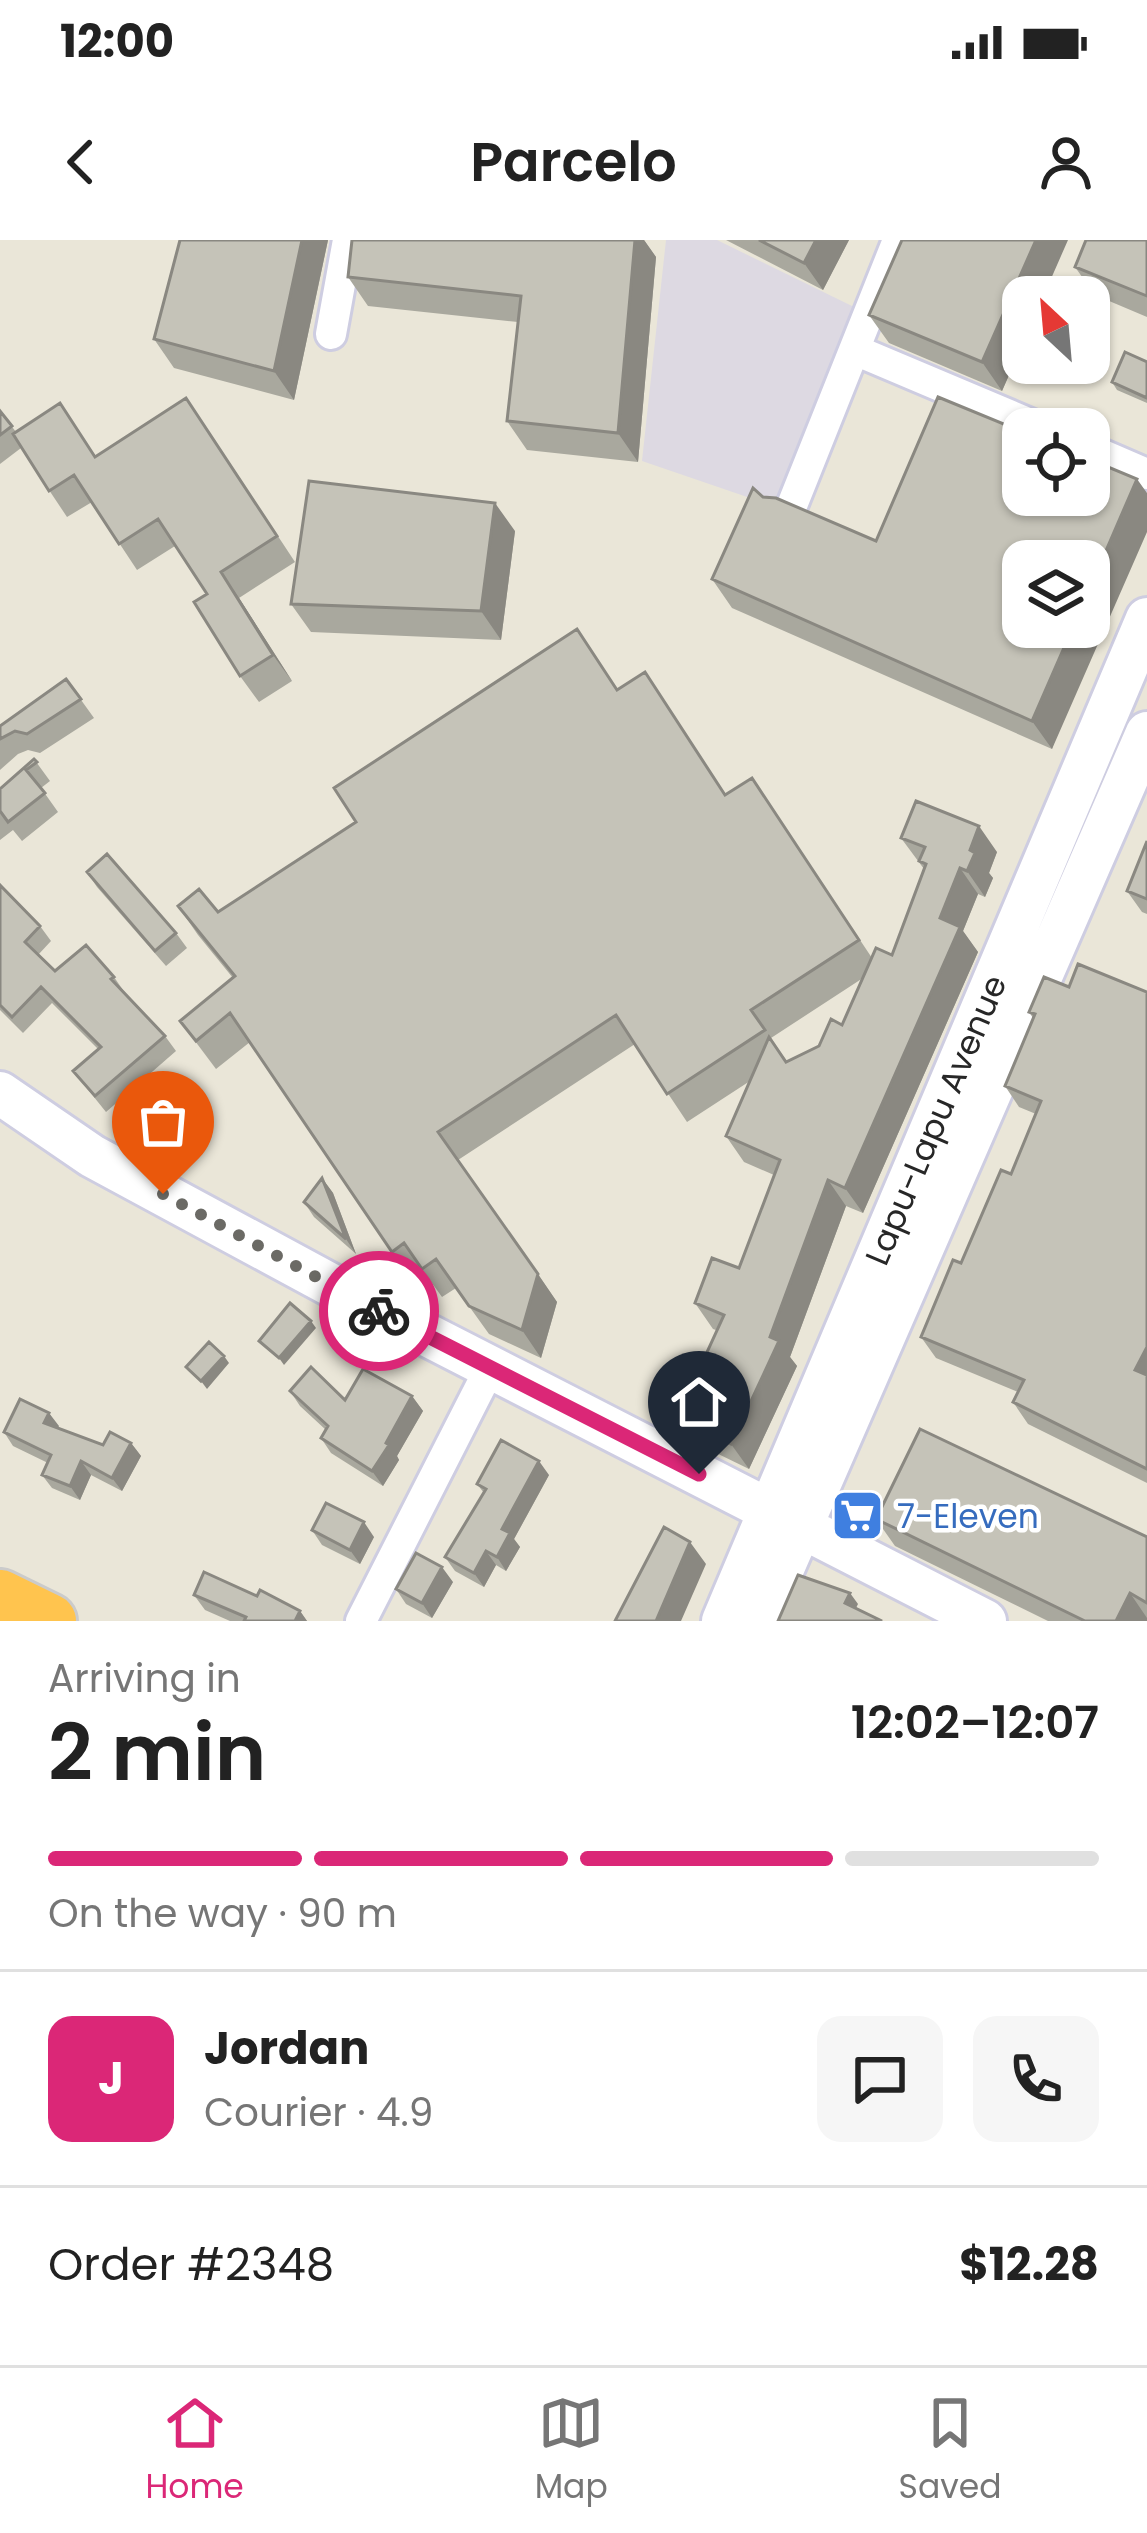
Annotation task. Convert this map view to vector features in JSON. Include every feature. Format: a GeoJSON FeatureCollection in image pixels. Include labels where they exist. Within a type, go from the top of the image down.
{"type":"FeatureCollection","features":[{"type":"Feature","properties":{"kind":"highway"},"geometry":{"type":"LineString","coordinates":[[0,1597],[49,1621]]}},
{"type":"Feature","properties":{"kind":"main road","name":"Lapu-Lapu Avenue"},"geometry":{"type":"LineString","coordinates":[[760,1621],[786,1520],[1131,701],[1147,619]]}},
{"type":"Feature","properties":{"kind":"main road","name":"Lapu-Lapu Avenue"},"geometry":{"type":"LineString","coordinates":[[723,1621],[786,1520],[1147,733]]}},
{"type":"Feature","properties":{"kind":"main road"},"geometry":{"type":"LineString","coordinates":[[0,1093],[92,1156],[490,1368],[985,1621]]}},
{"type":"Feature","properties":{"kind":"street"},"geometry":{"type":"LineString","coordinates":[[331,334],[348,240]]}},
{"type":"Feature","properties":{"kind":"street"},"geometry":{"type":"LineString","coordinates":[[791,508],[898,240]]}},
{"type":"Feature","properties":{"kind":"street"},"geometry":{"type":"LineString","coordinates":[[855,350],[1002,412]]}},
{"type":"Feature","properties":{"kind":"street"},"geometry":{"type":"LineString","coordinates":[[1110,458],[1147,474]]}},
{"type":"Feature","properties":{"kind":"street"},"geometry":{"type":"LineString","coordinates":[[361,1621],[490,1368]]}},
{"type":"Feature","properties":{"kind":"shaded area"},"geometry":{"type":"Polygon","coordinates":[[[666,240],[717,240],[854,307],[779,508],[642,461],[666,240]]]}},
{"type":"Feature","properties":{"kind":"building"},"geometry":{"type":"Polygon","coordinates":[[[180,240],[302,240],[274,371],[154,339],[180,240]]]}},
{"type":"Feature","properties":{"kind":"building"},"geometry":{"type":"Polygon","coordinates":[[[352,240],[635,240],[618,433],[507,421],[521,296],[348,277],[352,240]]]}},
{"type":"Feature","properties":{"kind":"building"},"geometry":{"type":"Polygon","coordinates":[[[759,240],[816,240],[804,263],[759,240]]]}},
{"type":"Feature","properties":{"kind":"building"},"geometry":{"type":"Polygon","coordinates":[[[902,240],[1036,240],[1020,276],[1002,276],[1002,317],[982,362],[869,315],[902,240]]]}},
{"type":"Feature","properties":{"kind":"building"},"geometry":{"type":"Polygon","coordinates":[[[1086,240],[1147,240],[1147,296],[1110,281],[1110,276],[1075,267],[1086,240]]]}},
{"type":"Feature","properties":{"kind":"building"},"geometry":{"type":"Polygon","coordinates":[[[1125,352],[1147,362],[1147,398],[1112,382],[1125,352]]]}},
{"type":"Feature","properties":{"kind":"building"},"geometry":{"type":"Polygon","coordinates":[[[938,397],[1002,423],[1002,516],[1110,516],[1110,468],[1137,479],[1110,541],[1002,540],[1002,648],[1064,648],[1032,721],[712,579],[753,488],[763,497],[776,498],[876,541],[938,397]]]}},
{"type":"Feature","properties":{"kind":"building"},"geometry":{"type":"Polygon","coordinates":[[[186,398],[277,536],[221,572],[273,655],[240,676],[194,602],[207,594],[158,519],[119,544],[74,475],[49,491],[13,434],[60,403],[95,457],[186,398]]]}},
{"type":"Feature","properties":{"kind":"building"},"geometry":{"type":"Polygon","coordinates":[[[0,411],[12,426],[0,435],[0,411]]]}},
{"type":"Feature","properties":{"kind":"building"},"geometry":{"type":"Polygon","coordinates":[[[309,481],[495,503],[481,611],[291,604],[309,481]]]}},
{"type":"Feature","properties":{"kind":"building"},"geometry":{"type":"Polygon","coordinates":[[[577,629],[617,690],[645,672],[725,795],[752,778],[859,940],[751,1010],[765,1030],[667,1094],[616,1015],[438,1132],[538,1274],[522,1330],[469,1306],[436,1259],[422,1269],[404,1243],[392,1252],[230,1013],[196,1041],[180,1021],[235,976],[178,906],[199,889],[218,912],[356,822],[334,788],[577,629]]]}},
{"type":"Feature","properties":{"kind":"building"},"geometry":{"type":"Polygon","coordinates":[[[66,679],[81,699],[27,734],[15,731],[0,739],[0,726],[66,679]]]}},
{"type":"Feature","properties":{"kind":"building"},"geometry":{"type":"Polygon","coordinates":[[[34,759],[37,762],[26,770],[45,793],[8,822],[0,811],[0,789],[34,759]]]}},
{"type":"Feature","properties":{"kind":"building"},"geometry":{"type":"Polygon","coordinates":[[[916,801],[979,826],[970,850],[975,853],[967,871],[960,868],[940,918],[960,927],[845,1188],[828,1180],[770,1337],[779,1341],[731,1444],[690,1424],[691,1387],[724,1315],[695,1303],[712,1258],[739,1268],[780,1160],[726,1136],[769,1037],[786,1062],[819,1046],[831,1019],[842,1025],[876,948],[892,955],[926,864],[919,861],[925,847],[901,838],[916,801]]]}},
{"type":"Feature","properties":{"kind":"building"},"geometry":{"type":"Polygon","coordinates":[[[1147,841],[1147,899],[1127,891],[1147,841]]]}},
{"type":"Feature","properties":{"kind":"building"},"geometry":{"type":"Polygon","coordinates":[[[107,854],[176,933],[155,951],[87,872],[107,854]]]}},
{"type":"Feature","properties":{"kind":"building"},"geometry":{"type":"Polygon","coordinates":[[[0,885],[40,926],[25,942],[55,971],[86,945],[165,1036],[95,1096],[73,1071],[101,1047],[41,987],[12,1017],[0,1005],[0,885]]]}},
{"type":"Feature","properties":{"kind":"building"},"geometry":{"type":"Polygon","coordinates":[[[1078,964],[1147,992],[1147,1347],[1135,1370],[1147,1375],[1147,1469],[1013,1402],[1024,1380],[921,1337],[953,1260],[961,1263],[1001,1170],[1011,1174],[1041,1101],[1005,1086],[1035,1014],[1029,1012],[1044,977],[1069,987],[1078,964]]]}},
{"type":"Feature","properties":{"kind":"building"},"geometry":{"type":"Polygon","coordinates":[[[322,1178],[346,1239],[304,1202],[322,1178]]]}},
{"type":"Feature","properties":{"kind":"building"},"geometry":{"type":"Polygon","coordinates":[[[290,1303],[311,1321],[279,1358],[259,1341],[290,1303]]]}},
{"type":"Feature","properties":{"kind":"building"},"geometry":{"type":"Polygon","coordinates":[[[209,1342],[224,1356],[201,1381],[186,1367],[209,1342]]]}},
{"type":"Feature","properties":{"kind":"building"},"geometry":{"type":"Polygon","coordinates":[[[311,1367],[345,1400],[363,1369],[412,1396],[372,1471],[321,1438],[328,1426],[290,1391],[311,1367]]]}},
{"type":"Feature","properties":{"kind":"building"},"geometry":{"type":"Polygon","coordinates":[[[20,1399],[49,1413],[44,1423],[103,1445],[110,1432],[131,1443],[112,1478],[81,1461],[70,1486],[42,1475],[51,1455],[4,1432],[20,1399]]]}},
{"type":"Feature","properties":{"kind":"building"},"geometry":{"type":"Polygon","coordinates":[[[920,1429],[1147,1537],[1147,1603],[1130,1593],[1116,1621],[1085,1621],[876,1519],[920,1429]]]}},
{"type":"Feature","properties":{"kind":"building"},"geometry":{"type":"Polygon","coordinates":[[[501,1440],[539,1461],[502,1529],[510,1533],[497,1557],[486,1551],[474,1573],[445,1557],[486,1489],[477,1484],[501,1440]]]}},
{"type":"Feature","properties":{"kind":"building"},"geometry":{"type":"Polygon","coordinates":[[[326,1503],[364,1522],[350,1550],[312,1530],[326,1503]]]}},
{"type":"Feature","properties":{"kind":"building"},"geometry":{"type":"Polygon","coordinates":[[[664,1527],[690,1542],[656,1621],[615,1621],[664,1527]]]}},
{"type":"Feature","properties":{"kind":"building"},"geometry":{"type":"Polygon","coordinates":[[[416,1553],[442,1567],[422,1603],[396,1589],[416,1553]]]}},
{"type":"Feature","properties":{"kind":"building"},"geometry":{"type":"Polygon","coordinates":[[[204,1572],[257,1596],[260,1590],[300,1611],[295,1621],[244,1621],[246,1617],[194,1595],[204,1572]]]}},
{"type":"Feature","properties":{"kind":"building"},"geometry":{"type":"Polygon","coordinates":[[[798,1575],[850,1593],[845,1603],[882,1621],[778,1621],[798,1575]]]}},
{"type":"Feature","properties":{"kind":"way so far"},"geometry":{"type":"LineString","coordinates":[[163,1194],[379,1311]]}},
{"type":"Feature","properties":{"kind":"place","name":"7-Eleven"},"geometry":{"type":"Point","coordinates":[858,1516]}},
{"type":"Feature","properties":{"kind":"route"},"geometry":{"type":"LineString","coordinates":[[379,1311],[699,1474]]}}]}
